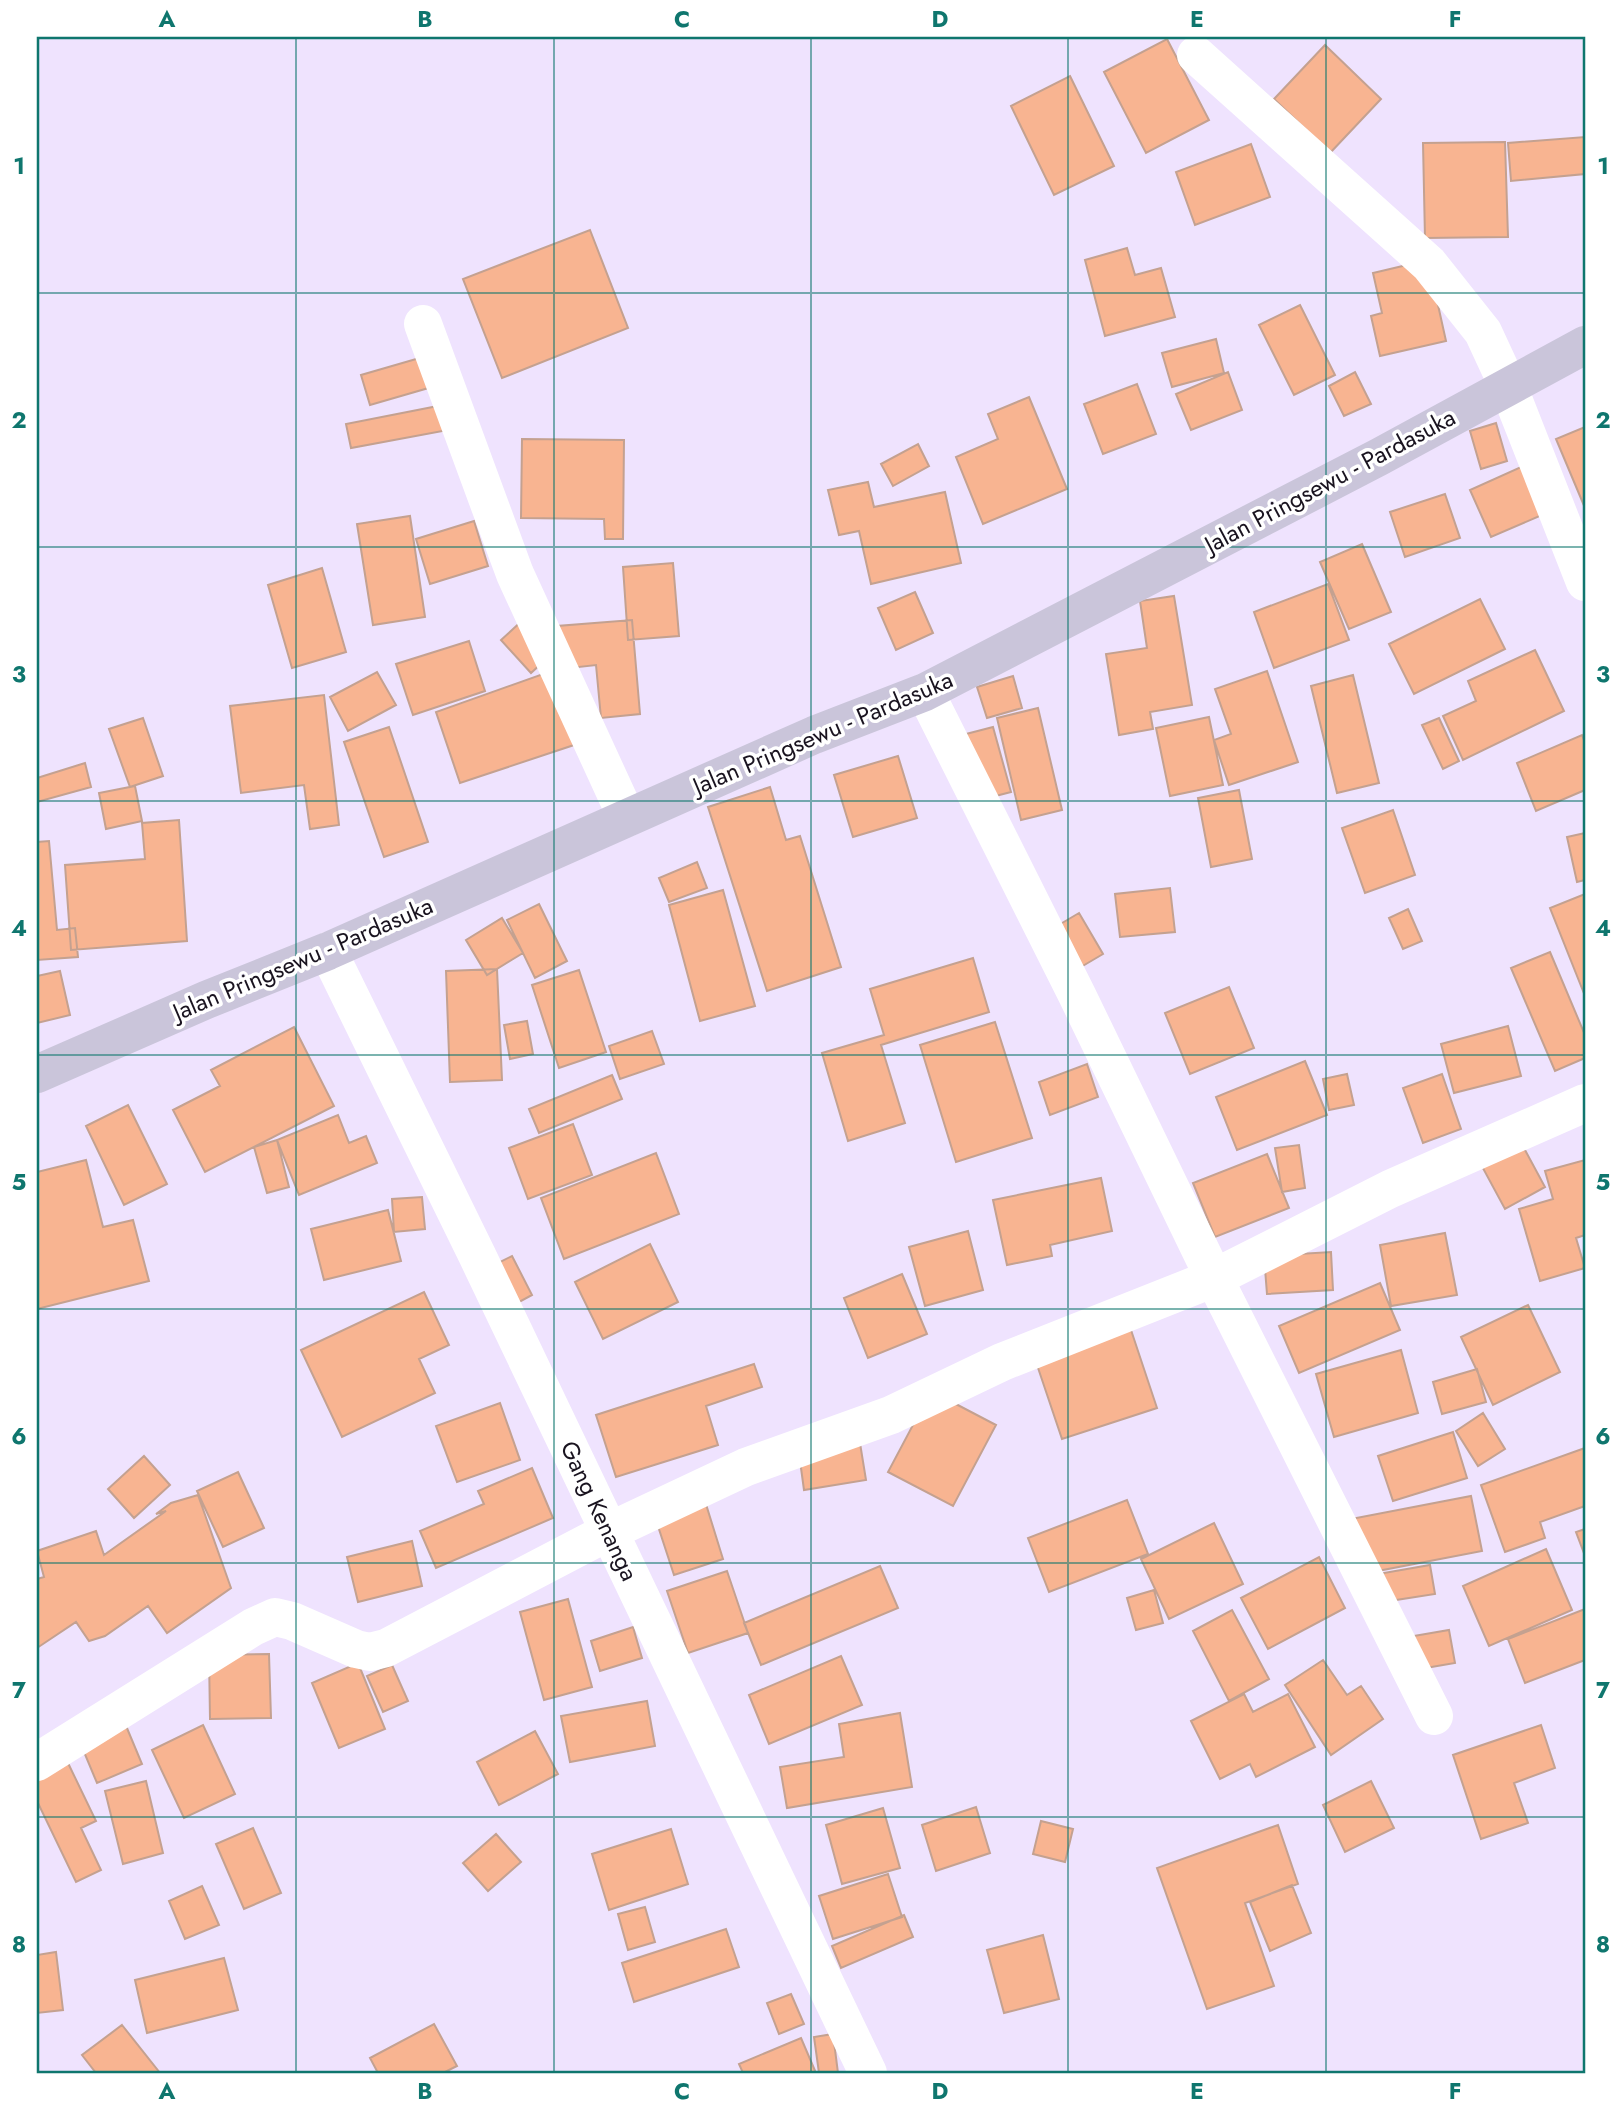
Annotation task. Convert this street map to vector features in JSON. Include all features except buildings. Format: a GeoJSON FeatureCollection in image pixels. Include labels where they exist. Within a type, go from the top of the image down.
{"type":"FeatureCollection","features":[{"type":"Feature","properties":{"kind":"main road","name":"Jalan Pringsewu - Pardasuka"},"geometry":{"type":"LineString","coordinates":[[37,1074],[206,1000],[328,951],[814,734],[925,692],[1379,457],[1585,345]]}},
{"type":"Feature","properties":{"kind":"street"},"geometry":{"type":"LineString","coordinates":[[1196,55],[1430,264],[1483,332],[1508,386],[1585,582]]}},
{"type":"Feature","properties":{"kind":"street"},"geometry":{"type":"LineString","coordinates":[[423,324],[515,574],[627,818]]}},
{"type":"Feature","properties":{"kind":"street"},"geometry":{"type":"LineString","coordinates":[[925,692],[1434,1716]]}},
{"type":"Feature","properties":{"kind":"street","name":"Gang Kenanga"},"geometry":{"type":"LineString","coordinates":[[328,951],[477,1255],[868,2073]]}},
{"type":"Feature","properties":{"kind":"street"},"geometry":{"type":"LineString","coordinates":[[37,1762],[253,1627],[275,1617],[292,1621],[356,1649],[370,1652],[386,1648],[608,1531],[746,1467],[891,1415],[1002,1362],[1214,1278],[1390,1189],[1585,1103]]}}]}
